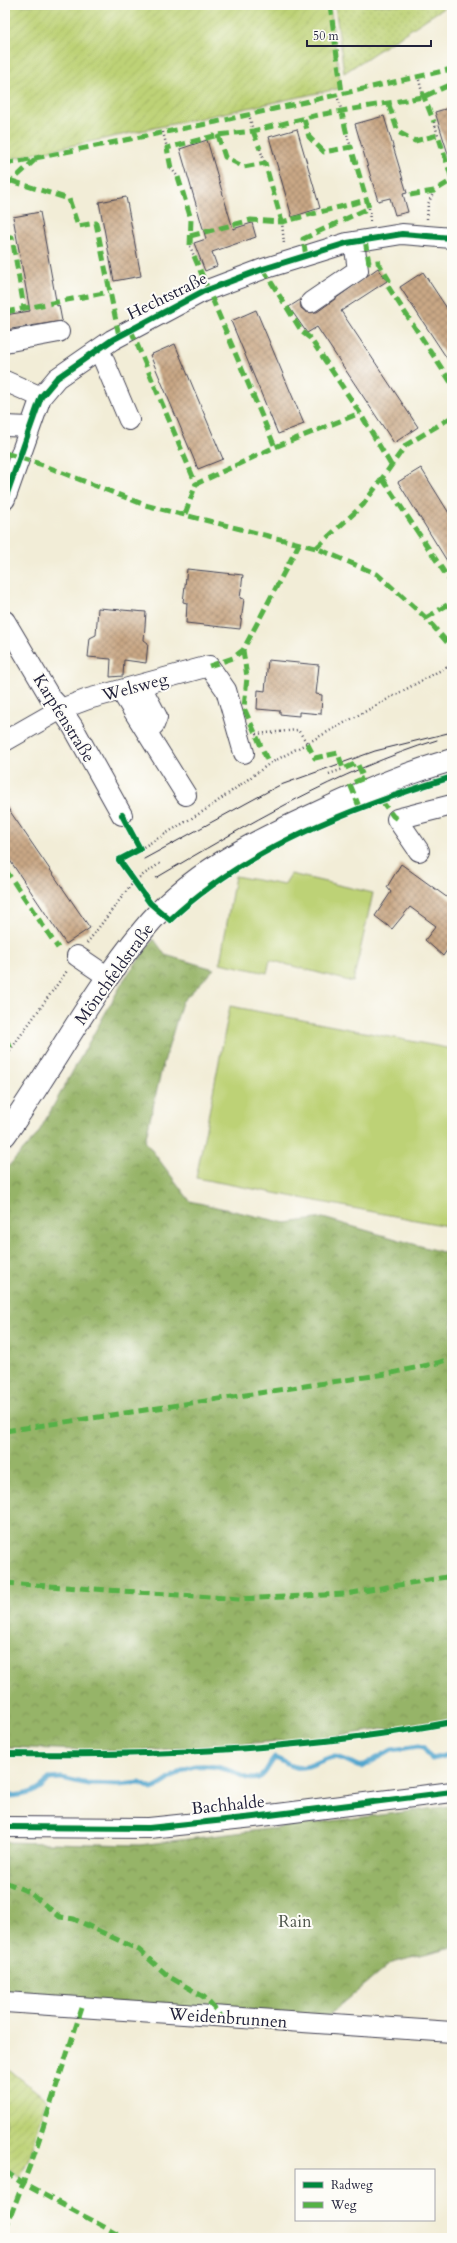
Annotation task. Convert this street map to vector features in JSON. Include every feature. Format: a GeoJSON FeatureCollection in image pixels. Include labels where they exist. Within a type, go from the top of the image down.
{"type":"FeatureCollection","features":[{"type":"Feature","properties":{"kind":"main road","name":"Mönchfeldstraße"},"geometry":{"type":"LineString","coordinates":[[5,1135],[33,1096],[108,977],[145,928],[160,912],[206,872],[267,836],[360,792],[392,779],[452,760]]}},
{"type":"Feature","properties":{"kind":"street","name":"Hechtstraße"},"geometry":{"type":"LineString","coordinates":[[5,499],[41,397],[57,378],[119,336],[202,292],[263,269],[354,242],[402,234],[452,238]]}},
{"type":"Feature","properties":{"kind":"street"},"geometry":{"type":"LineString","coordinates":[[311,302],[358,270],[354,242]]}},
{"type":"Feature","properties":{"kind":"street"},"geometry":{"type":"LineString","coordinates":[[5,342],[59,332]]}},
{"type":"Feature","properties":{"kind":"street"},"geometry":{"type":"LineString","coordinates":[[99,349],[129,420]]}},
{"type":"Feature","properties":{"kind":"street"},"geometry":{"type":"LineString","coordinates":[[5,381],[41,397]]}},
{"type":"Feature","properties":{"kind":"street"},"geometry":{"type":"LineString","coordinates":[[5,426],[30,427]]}},
{"type":"Feature","properties":{"kind":"street","name":"Karpfenstraße"},"geometry":{"type":"LineString","coordinates":[[5,621],[50,697],[61,709],[122,815]]}},
{"type":"Feature","properties":{"kind":"street","name":"Welsweg"},"geometry":{"type":"LineString","coordinates":[[5,741],[61,709],[209,666],[226,690],[244,753]]}},
{"type":"Feature","properties":{"kind":"street"},"geometry":{"type":"LineString","coordinates":[[131,688],[157,717],[154,725],[146,730],[186,795]]}},
{"type":"Feature","properties":{"kind":"street"},"geometry":{"type":"LineString","coordinates":[[419,851],[398,819],[452,805]]}},
{"type":"Feature","properties":{"kind":"street"},"geometry":{"type":"LineString","coordinates":[[77,956],[108,977]]}},
{"type":"Feature","properties":{"kind":"street","name":"Bachhalde"},"geometry":{"type":"LineString","coordinates":[[5,1826],[149,1828],[254,1817],[452,1792]]}},
{"type":"Feature","properties":{"kind":"street","name":"Weidenbrunnen"},"geometry":{"type":"LineString","coordinates":[[5,2002],[452,2032]]}},
{"type":"Feature","properties":{"kind":"path"},"geometry":{"type":"LineString","coordinates":[[418,76],[422,92]]}},
{"type":"Feature","properties":{"kind":"path"},"geometry":{"type":"LineString","coordinates":[[337,95],[341,109]]}},
{"type":"Feature","properties":{"kind":"path"},"geometry":{"type":"LineString","coordinates":[[249,114],[253,131]]}},
{"type":"Feature","properties":{"kind":"path"},"geometry":{"type":"LineString","coordinates":[[434,122],[438,135]]}},
{"type":"Feature","properties":{"kind":"path"},"geometry":{"type":"LineString","coordinates":[[163,132],[167,148]]}},
{"type":"Feature","properties":{"kind":"path"},"geometry":{"type":"LineString","coordinates":[[347,135],[351,147]]}},
{"type":"Feature","properties":{"kind":"path"},"geometry":{"type":"LineString","coordinates":[[260,149],[264,163]]}},
{"type":"Feature","properties":{"kind":"path"},"geometry":{"type":"LineString","coordinates":[[171,168],[178,177]]}},
{"type":"Feature","properties":{"kind":"path"},"geometry":{"type":"LineString","coordinates":[[426,236],[428,204],[434,191]]}},
{"type":"Feature","properties":{"kind":"path"},"geometry":{"type":"LineString","coordinates":[[190,246],[194,256]]}},
{"type":"Feature","properties":{"kind":"path"},"geometry":{"type":"LineString","coordinates":[[140,849],[207,809],[269,764],[452,664]]}},
{"type":"Feature","properties":{"kind":"path"},"geometry":{"type":"LineString","coordinates":[[255,734],[298,730],[307,743]]}},
{"type":"Feature","properties":{"kind":"path"},"geometry":{"type":"LineString","coordinates":[[329,774],[343,768]]}},
{"type":"Feature","properties":{"kind":"path"},"geometry":{"type":"LineString","coordinates":[[134,881],[162,862]]}},
{"type":"Feature","properties":{"kind":"green space"},"geometry":{"type":"Polygon","coordinates":[[[5,5],[330,5],[341,88],[5,160],[5,5]]]}},
{"type":"Feature","properties":{"kind":"green space"},"geometry":{"type":"Polygon","coordinates":[[[335,5],[448,5],[344,73],[335,5]]]}},
{"type":"Feature","properties":{"kind":"green space"},"geometry":{"type":"Polygon","coordinates":[[[291,874],[373,893],[353,982],[270,960],[267,973],[220,963],[235,876],[284,885],[291,874]]]}},
{"type":"Feature","properties":{"kind":"green space"},"geometry":{"type":"Polygon","coordinates":[[[154,939],[165,955],[214,969],[182,1002],[161,1072],[145,1141],[190,1201],[286,1223],[323,1218],[452,1255],[452,1719],[323,1738],[130,1752],[5,1747],[5,1170],[37,1135],[125,978],[154,939]]]}},
{"type":"Feature","properties":{"kind":"green space"},"geometry":{"type":"Polygon","coordinates":[[[230,1006],[452,1049],[452,1227],[196,1178],[230,1006]]]}},
{"type":"Feature","properties":{"kind":"green space","name":"Rain"},"geometry":{"type":"Polygon","coordinates":[[[452,1806],[452,1948],[391,1963],[327,2017],[5,1995],[5,1842],[140,1845],[452,1806]]]}},
{"type":"Feature","properties":{"kind":"green space"},"geometry":{"type":"Polygon","coordinates":[[[5,2066],[47,2100],[31,2153],[20,2177],[5,2167],[5,2066]]]}},
{"type":"Feature","properties":{"kind":"building"},"geometry":{"type":"Polygon","coordinates":[[[452,107],[452,157],[449,157],[435,112],[452,107]]]}},
{"type":"Feature","properties":{"kind":"building"},"geometry":{"type":"Polygon","coordinates":[[[384,116],[407,193],[403,194],[408,212],[395,215],[390,198],[378,201],[355,124],[384,116]]]}},
{"type":"Feature","properties":{"kind":"building"},"geometry":{"type":"Polygon","coordinates":[[[297,129],[320,208],[292,217],[269,137],[297,129]]]}},
{"type":"Feature","properties":{"kind":"building"},"geometry":{"type":"Polygon","coordinates":[[[207,140],[233,229],[252,223],[256,237],[212,252],[217,266],[205,271],[194,243],[206,239],[180,149],[207,140]]]}},
{"type":"Feature","properties":{"kind":"building"},"geometry":{"type":"Polygon","coordinates":[[[126,197],[141,276],[114,281],[99,202],[126,197]]]}},
{"type":"Feature","properties":{"kind":"building"},"geometry":{"type":"Polygon","coordinates":[[[40,212],[57,306],[59,305],[62,321],[5,330],[5,315],[30,311],[13,217],[40,212]]]}},
{"type":"Feature","properties":{"kind":"building"},"geometry":{"type":"Polygon","coordinates":[[[378,268],[387,281],[341,311],[418,427],[394,443],[317,327],[307,333],[289,307],[300,300],[301,308],[306,312],[317,312],[378,268]]]}},
{"type":"Feature","properties":{"kind":"building"},"geometry":{"type":"Polygon","coordinates":[[[423,272],[452,316],[452,366],[400,287],[423,272]]]}},
{"type":"Feature","properties":{"kind":"building"},"geometry":{"type":"Polygon","coordinates":[[[256,310],[304,424],[278,434],[231,321],[256,310]]]}},
{"type":"Feature","properties":{"kind":"building"},"geometry":{"type":"Polygon","coordinates":[[[175,344],[223,459],[198,469],[150,355],[175,344]]]}},
{"type":"Feature","properties":{"kind":"building"},"geometry":{"type":"Polygon","coordinates":[[[421,468],[452,518],[452,569],[398,482],[421,468]]]}},
{"type":"Feature","properties":{"kind":"building"},"geometry":{"type":"Polygon","coordinates":[[[187,569],[243,575],[240,598],[244,599],[240,629],[186,623],[187,603],[183,602],[187,569]]]}},
{"type":"Feature","properties":{"kind":"building"},"geometry":{"type":"Polygon","coordinates":[[[98,608],[146,612],[144,640],[148,643],[146,663],[124,660],[123,676],[110,677],[111,659],[88,657],[90,638],[96,635],[98,608]]]}},
{"type":"Feature","properties":{"kind":"building"},"geometry":{"type":"Polygon","coordinates":[[[268,660],[319,665],[316,694],[322,695],[321,714],[299,712],[299,716],[280,714],[280,711],[257,709],[258,690],[265,691],[268,660]]]}},
{"type":"Feature","properties":{"kind":"building"},"geometry":{"type":"Polygon","coordinates":[[[5,804],[90,928],[66,944],[5,853],[5,804]]]}},
{"type":"Feature","properties":{"kind":"building"},"geometry":{"type":"Polygon","coordinates":[[[401,864],[452,901],[452,943],[443,956],[425,940],[436,926],[410,907],[392,929],[375,916],[391,892],[387,887],[401,864]]]}},
{"type":"Feature","properties":{"kind":"waterway"},"geometry":{"type":"LineString","coordinates":[[5,1793],[9,1796],[26,1794],[36,1790],[45,1784],[49,1779],[62,1778],[88,1784],[119,1785],[140,1783],[152,1789],[163,1784],[183,1770],[195,1766],[220,1768],[232,1771],[244,1777],[256,1779],[264,1773],[275,1758],[292,1766],[306,1767],[325,1759],[337,1757],[361,1767],[392,1750],[419,1746],[423,1747],[432,1759],[452,1754]]}},
{"type":"Feature","properties":{"kind":"waterway"},"geometry":{"type":"LineString","coordinates":[[5,1771],[5,1777]]}},
{"type":"Feature","properties":{"kind":"tram line"},"geometry":{"type":"LineString","coordinates":[[144,859],[278,786],[375,751],[452,732]]}},
{"type":"Feature","properties":{"kind":"tram line"},"geometry":{"type":"LineString","coordinates":[[156,878],[258,819],[328,783],[364,767],[437,740]]}},
{"type":"Feature","properties":{"kind":"marked path"},"geometry":{"type":"LineString","coordinates":[[330,5],[342,93]]}},
{"type":"Feature","properties":{"kind":"marked path"},"geometry":{"type":"LineString","coordinates":[[5,164],[216,122],[452,69]]}},
{"type":"Feature","properties":{"kind":"marked path"},"geometry":{"type":"LineString","coordinates":[[171,168],[167,148],[218,135],[253,131],[318,115],[423,97],[452,84]]}},
{"type":"Feature","properties":{"kind":"marked path"},"geometry":{"type":"LineString","coordinates":[[422,92],[434,122]]}},
{"type":"Feature","properties":{"kind":"marked path"},"geometry":{"type":"LineString","coordinates":[[389,105],[398,132],[415,141],[438,135],[452,179]]}},
{"type":"Feature","properties":{"kind":"marked path"},"geometry":{"type":"LineString","coordinates":[[341,109],[347,135]]}},
{"type":"Feature","properties":{"kind":"marked path"},"geometry":{"type":"LineString","coordinates":[[304,119],[309,137],[324,152],[351,147],[369,208],[303,239],[306,256]]}},
{"type":"Feature","properties":{"kind":"marked path"},"geometry":{"type":"LineString","coordinates":[[253,131],[260,149]]}},
{"type":"Feature","properties":{"kind":"marked path"},"geometry":{"type":"LineString","coordinates":[[218,135],[225,157],[244,167],[265,163],[282,222]]}},
{"type":"Feature","properties":{"kind":"marked path"},"geometry":{"type":"LineString","coordinates":[[5,184],[12,181],[38,157]]}},
{"type":"Feature","properties":{"kind":"marked path"},"geometry":{"type":"LineString","coordinates":[[178,177],[191,219],[190,246]]}},
{"type":"Feature","properties":{"kind":"marked path"},"geometry":{"type":"LineString","coordinates":[[410,195],[434,191],[452,180]]}},
{"type":"Feature","properties":{"kind":"marked path"},"geometry":{"type":"LineString","coordinates":[[12,181],[69,199],[78,226],[96,223],[119,336]]}},
{"type":"Feature","properties":{"kind":"marked path"},"geometry":{"type":"LineString","coordinates":[[190,236],[251,220],[282,222],[366,200]]}},
{"type":"Feature","properties":{"kind":"marked path"},"geometry":{"type":"LineString","coordinates":[[5,237],[12,237],[24,308]]}},
{"type":"Feature","properties":{"kind":"marked path"},"geometry":{"type":"LineString","coordinates":[[365,240],[369,263],[378,262],[389,280],[387,285],[452,384]]}},
{"type":"Feature","properties":{"kind":"marked path"},"geometry":{"type":"LineString","coordinates":[[194,256],[275,447]]}},
{"type":"Feature","properties":{"kind":"marked path"},"geometry":{"type":"LineString","coordinates":[[263,269],[302,332],[310,338],[360,413],[391,465]]}},
{"type":"Feature","properties":{"kind":"marked path"},"geometry":{"type":"LineString","coordinates":[[5,312],[109,292]]}},
{"type":"Feature","properties":{"kind":"marked path"},"geometry":{"type":"LineString","coordinates":[[131,330],[196,484]]}},
{"type":"Feature","properties":{"kind":"marked path"},"geometry":{"type":"LineString","coordinates":[[185,514],[196,484],[275,447],[360,413]]}},
{"type":"Feature","properties":{"kind":"marked path"},"geometry":{"type":"LineString","coordinates":[[316,548],[363,505],[406,445],[452,417]]}},
{"type":"Feature","properties":{"kind":"marked path"},"geometry":{"type":"LineString","coordinates":[[5,453],[40,464],[145,505],[316,548],[377,574],[426,618],[452,648]]}},
{"type":"Feature","properties":{"kind":"marked path"},"geometry":{"type":"LineString","coordinates":[[382,478],[452,584]]}},
{"type":"Feature","properties":{"kind":"marked path"},"geometry":{"type":"LineString","coordinates":[[209,666],[233,658],[243,650],[299,544]]}},
{"type":"Feature","properties":{"kind":"marked path"},"geometry":{"type":"LineString","coordinates":[[426,618],[452,602]]}},
{"type":"Feature","properties":{"kind":"marked path"},"geometry":{"type":"LineString","coordinates":[[243,650],[247,677],[244,708],[269,764]]}},
{"type":"Feature","properties":{"kind":"marked path"},"geometry":{"type":"LineString","coordinates":[[307,743],[315,758],[338,753],[343,769],[357,763],[364,778],[350,784],[360,809]]}},
{"type":"Feature","properties":{"kind":"marked path"},"geometry":{"type":"LineString","coordinates":[[381,800],[397,819]]}},
{"type":"Feature","properties":{"kind":"marked path"},"geometry":{"type":"LineString","coordinates":[[5,869],[58,948]]}},
{"type":"Feature","properties":{"kind":"marked path"},"geometry":{"type":"LineString","coordinates":[[5,1039],[11,1048]]}},
{"type":"Feature","properties":{"kind":"marked path"},"geometry":{"type":"LineString","coordinates":[[5,1431],[392,1373],[437,1363],[452,1358]]}},
{"type":"Feature","properties":{"kind":"marked path"},"geometry":{"type":"LineString","coordinates":[[5,1583],[240,1599],[346,1594],[452,1576]]}},
{"type":"Feature","properties":{"kind":"marked path"},"geometry":{"type":"LineString","coordinates":[[5,1882],[29,1892],[60,1917],[74,1919],[139,1950],[168,1976],[204,1997],[222,2017]]}},
{"type":"Feature","properties":{"kind":"marked path"},"geometry":{"type":"LineString","coordinates":[[5,2230],[34,2155],[82,2008]]}},
{"type":"Feature","properties":{"kind":"marked path"},"geometry":{"type":"LineString","coordinates":[[5,2171],[22,2183],[125,2238]]}},
{"type":"Feature","properties":{"kind":"cycle path"},"geometry":{"type":"LineString","coordinates":[[5,499],[41,397],[57,378],[112,340],[202,292],[263,269],[347,243],[402,234],[452,238]]}},
{"type":"Feature","properties":{"kind":"cycle path"},"geometry":{"type":"LineString","coordinates":[[122,815],[140,849],[119,860],[150,903],[170,920],[200,894],[232,872],[267,851],[302,833],[339,816],[452,777]]}},
{"type":"Feature","properties":{"kind":"cycle path"},"geometry":{"type":"LineString","coordinates":[[5,1754],[117,1754],[285,1745],[341,1739],[452,1722]]}},
{"type":"Feature","properties":{"kind":"cycle path"},"geometry":{"type":"LineString","coordinates":[[5,1827],[149,1828],[254,1817],[452,1792]]}}]}
